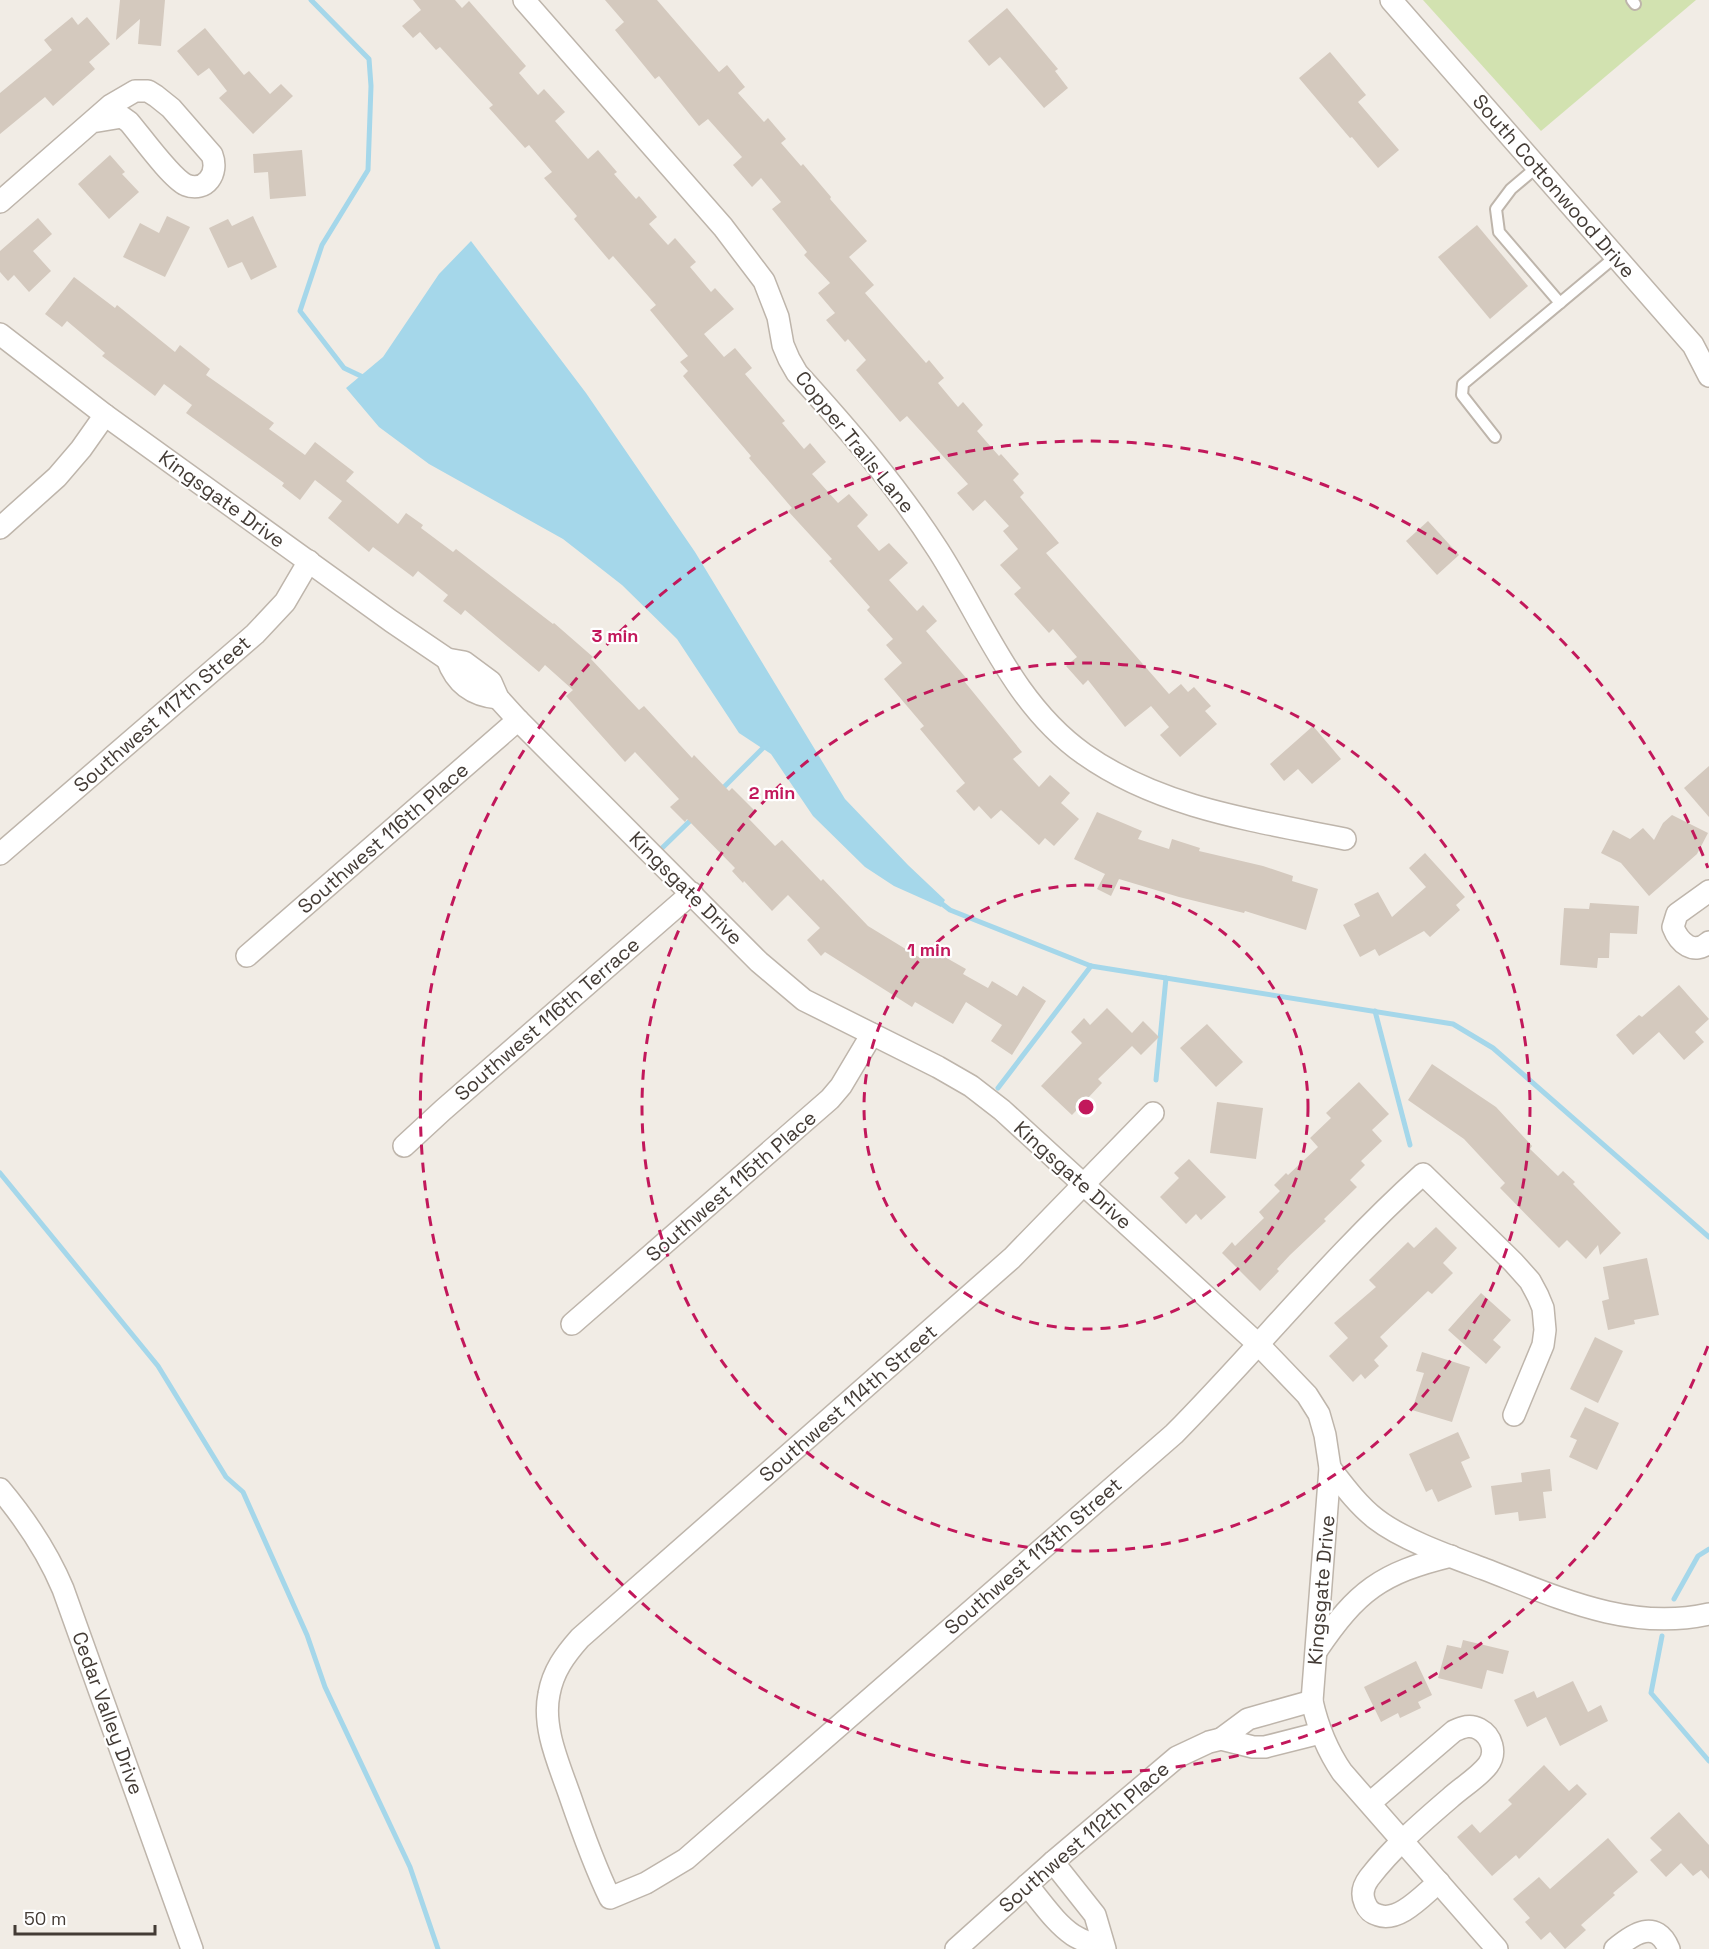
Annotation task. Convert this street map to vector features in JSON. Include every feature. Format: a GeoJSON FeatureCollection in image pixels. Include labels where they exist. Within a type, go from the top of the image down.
{"type":"FeatureCollection","features":[{"type":"Feature","properties":{"kind":"street","name":"Copper Trails Lane"},"geometry":{"type":"LineString","coordinates":[[524,0],[723,227],[765,280],[778,317],[783,345],[797,373],[880,468],[916,518],[960,585],[998,656],[1040,713],[1082,753],[1102,766],[1167,797],[1210,810],[1345,839]]}},
{"type":"Feature","properties":{"kind":"street","name":"South Cottonwood Drive"},"geometry":{"type":"LineString","coordinates":[[1391,0],[1694,345],[1709,376]]}},
{"type":"Feature","properties":{"kind":"street"},"geometry":{"type":"LineString","coordinates":[[0,202],[92,122],[135,91],[148,91],[171,108],[212,155],[216,164],[214,171],[210,179],[202,185],[193,187],[184,184],[175,177],[129,122],[122,117],[92,122]]}},
{"type":"Feature","properties":{"kind":"street","name":"Kingsgate Drive"},"geometry":{"type":"LineString","coordinates":[[0,334],[105,415],[447,659],[453,675],[480,697],[498,698],[789,989],[819,1009],[938,1067],[971,1086],[1038,1142],[1259,1345],[1307,1395],[1319,1414],[1330,1468],[1312,1701],[1320,1733],[1342,1773],[1497,1949]]}},
{"type":"Feature","properties":{"kind":"street"},"geometry":{"type":"LineString","coordinates":[[0,528],[57,477],[81,449],[105,415]]}},
{"type":"Feature","properties":{"kind":"street","name":"Southwest 117th Street"},"geometry":{"type":"LineString","coordinates":[[0,854],[255,634],[285,602],[309,561]]}},
{"type":"Feature","properties":{"kind":"street","name":"Southwest 116th Place"},"geometry":{"type":"LineString","coordinates":[[247,956],[518,720]]}},
{"type":"Feature","properties":{"kind":"street"},"geometry":{"type":"LineString","coordinates":[[1709,891],[1677,914],[1673,927],[1680,941],[1692,948],[1700,948],[1709,942]]}},
{"type":"Feature","properties":{"kind":"street","name":"Southwest 116th Terrace"},"geometry":{"type":"LineString","coordinates":[[404,1146],[692,893]]}},
{"type":"Feature","properties":{"kind":"street","name":"Southwest 115th Place"},"geometry":{"type":"LineString","coordinates":[[573,1324],[830,1099],[841,1086],[872,1034]]}},
{"type":"Feature","properties":{"kind":"street","name":"Southwest 114th Street"},"geometry":{"type":"LineString","coordinates":[[610,1898],[593,1863],[552,1743],[548,1714],[549,1694],[559,1664],[580,1638],[987,1281],[1153,1113]]}},
{"type":"Feature","properties":{"kind":"street","name":"Southwest 113th Street"},"geometry":{"type":"LineString","coordinates":[[610,1898],[646,1883],[675,1867],[705,1844],[1174,1434],[1387,1206],[1423,1174],[1513,1262],[1530,1281],[1543,1308],[1545,1330],[1543,1345],[1514,1415]]}},
{"type":"Feature","properties":{"kind":"street"},"geometry":{"type":"LineString","coordinates":[[1330,1468],[1351,1495],[1376,1519],[1391,1529],[1451,1557],[1576,1605],[1603,1612],[1666,1620],[1709,1614]]}},
{"type":"Feature","properties":{"kind":"street","name":"Cedar Valley Drive"},"geometry":{"type":"LineString","coordinates":[[0,1489],[39,1540],[63,1589],[192,1949]]}},
{"type":"Feature","properties":{"kind":"street"},"geometry":{"type":"LineString","coordinates":[[1316,1650],[1339,1617],[1365,1592],[1386,1578],[1404,1570],[1451,1557]]}},
{"type":"Feature","properties":{"kind":"street","name":"Southwest 112th Place"},"geometry":{"type":"LineString","coordinates":[[956,1949],[1053,1862],[1177,1757],[1221,1739],[1254,1716],[1312,1701]]}},
{"type":"Feature","properties":{"kind":"street"},"geometry":{"type":"LineString","coordinates":[[1370,1803],[1454,1731],[1464,1726],[1473,1726],[1486,1734],[1493,1749],[1489,1764],[1421,1822],[1403,1841],[1378,1868],[1364,1888],[1363,1899],[1367,1909],[1374,1914],[1387,1917],[1396,1915],[1406,1910],[1439,1882]]}},
{"type":"Feature","properties":{"kind":"street"},"geometry":{"type":"LineString","coordinates":[[1221,1739],[1252,1747],[1265,1747],[1320,1733]]}},
{"type":"Feature","properties":{"kind":"street"},"geometry":{"type":"LineString","coordinates":[[1053,1862],[1095,1915],[1104,1949]]}},
{"type":"Feature","properties":{"kind":"street"},"geometry":{"type":"LineString","coordinates":[[1027,1886],[1066,1930],[1104,1949]]}},
{"type":"Feature","properties":{"kind":"street"},"geometry":{"type":"LineString","coordinates":[[1615,1949],[1629,1937],[1647,1930],[1664,1939],[1669,1949]]}},
{"type":"Feature","properties":{"kind":"lane"},"geometry":{"type":"LineString","coordinates":[[1537,167],[1511,189],[1496,209],[1498,232],[1560,303]]}},
{"type":"Feature","properties":{"kind":"lane"},"geometry":{"type":"LineString","coordinates":[[1495,436],[1462,395],[1463,384],[1616,257]]}},
{"type":"Feature","properties":{"kind":"green space"},"geometry":{"type":"Polygon","coordinates":[[[1423,0],[1696,0],[1541,131],[1423,0]]]}},
{"type":"Feature","properties":{"kind":"water"},"geometry":{"type":"Polygon","coordinates":[[[471,241],[586,393],[695,552],[845,799],[945,900],[941,907],[894,886],[865,867],[813,816],[771,754],[739,733],[677,639],[622,585],[563,539],[429,464],[379,427],[346,388],[383,357],[439,274],[471,241]]]}},
{"type":"Feature","properties":{"kind":"building"},"geometry":{"type":"Polygon","coordinates":[[[120,0],[165,0],[161,46],[138,44],[140,19],[116,40],[120,0]]]}},
{"type":"Feature","properties":{"kind":"building"},"geometry":{"type":"Polygon","coordinates":[[[413,0],[455,0],[462,8],[469,1],[526,66],[519,73],[538,95],[544,89],[565,112],[555,121],[588,159],[598,150],[617,172],[614,174],[636,199],[639,196],[657,217],[649,224],[668,245],[675,238],[696,262],[690,267],[711,292],[715,288],[734,309],[704,334],[724,357],[735,348],[752,368],[745,374],[785,421],[782,423],[804,449],[810,443],[826,462],[812,474],[838,503],[849,494],[868,515],[857,526],[879,551],[889,543],[908,563],[889,580],[917,611],[923,605],[937,621],[926,631],[967,679],[964,681],[1022,752],[1013,759],[1039,787],[1050,775],[1070,793],[1061,803],[1079,819],[1054,846],[1045,838],[1039,845],[1001,810],[991,819],[979,806],[974,811],[956,791],[965,783],[920,729],[924,726],[884,679],[902,663],[886,645],[893,639],[867,610],[870,607],[829,561],[832,559],[788,511],[792,508],[749,458],[751,456],[683,376],[688,371],[680,362],[688,356],[650,310],[656,305],[613,256],[609,260],[574,219],[577,216],[544,178],[552,172],[529,145],[525,148],[489,108],[493,105],[440,47],[436,50],[420,32],[413,38],[402,26],[421,10],[413,0]]]}},
{"type":"Feature","properties":{"kind":"building"},"geometry":{"type":"Polygon","coordinates":[[[605,0],[657,0],[719,72],[727,65],[745,87],[738,93],[764,122],[768,118],[786,139],[781,143],[801,166],[803,164],[867,241],[849,257],[874,285],[865,293],[926,363],[929,360],[944,378],[938,383],[958,407],[963,402],[983,425],[977,431],[1019,474],[1013,480],[1024,493],[1020,497],[1059,543],[1046,553],[1169,694],[1181,684],[1188,692],[1194,687],[1211,706],[1205,711],[1217,724],[1180,757],[1160,735],[1169,727],[1151,706],[1125,727],[1088,680],[1083,685],[1066,666],[1077,657],[1053,629],[1049,633],[1014,594],[1021,588],[1000,565],[1018,549],[1003,531],[1009,526],[985,500],[973,511],[957,493],[968,484],[907,416],[900,422],[856,370],[866,360],[848,339],[845,342],[826,320],[835,313],[818,293],[830,283],[804,255],[807,252],[772,209],[781,202],[761,178],[752,187],[733,165],[742,157],[708,119],[699,126],[659,76],[655,79],[615,30],[624,22],[605,0]]]}},
{"type":"Feature","properties":{"kind":"building"},"geometry":{"type":"Polygon","coordinates":[[[1007,8],[1058,69],[1055,71],[1068,88],[1044,108],[1000,57],[989,66],[968,41],[1007,8]]]}},
{"type":"Feature","properties":{"kind":"building"},"geometry":{"type":"Polygon","coordinates":[[[72,17],[78,25],[87,17],[110,44],[89,62],[95,69],[53,106],[45,97],[0,134],[0,93],[52,50],[44,40],[72,17]]]}},
{"type":"Feature","properties":{"kind":"building"},"geometry":{"type":"Polygon","coordinates":[[[205,28],[244,75],[249,71],[270,94],[281,84],[293,96],[253,134],[219,98],[227,91],[209,68],[198,76],[177,51],[205,28]]]}},
{"type":"Feature","properties":{"kind":"building"},"geometry":{"type":"Polygon","coordinates":[[[1330,52],[1366,95],[1358,102],[1399,150],[1378,168],[1299,78],[1330,52]]]}},
{"type":"Feature","properties":{"kind":"building"},"geometry":{"type":"Polygon","coordinates":[[[302,150],[306,196],[270,199],[268,172],[254,173],[253,154],[302,150]]]}},
{"type":"Feature","properties":{"kind":"building"},"geometry":{"type":"Polygon","coordinates":[[[110,155],[125,172],[122,174],[139,192],[109,219],[78,184],[110,155]]]}},
{"type":"Feature","properties":{"kind":"building"},"geometry":{"type":"Polygon","coordinates":[[[167,216],[190,227],[165,277],[123,257],[140,223],[159,233],[167,216]]]}},
{"type":"Feature","properties":{"kind":"building"},"geometry":{"type":"Polygon","coordinates":[[[253,216],[277,267],[251,280],[242,262],[228,268],[209,228],[228,219],[232,226],[253,216]]]}},
{"type":"Feature","properties":{"kind":"building"},"geometry":{"type":"Polygon","coordinates":[[[38,218],[52,234],[33,251],[51,271],[29,292],[14,275],[8,281],[0,272],[0,251],[38,218]]]}},
{"type":"Feature","properties":{"kind":"building"},"geometry":{"type":"Polygon","coordinates":[[[1477,225],[1528,286],[1490,319],[1438,257],[1477,225]]]}},
{"type":"Feature","properties":{"kind":"building"},"geometry":{"type":"Polygon","coordinates":[[[74,277],[115,308],[117,305],[175,352],[180,345],[210,369],[206,375],[274,423],[269,429],[305,455],[315,442],[354,472],[346,481],[398,524],[406,513],[423,525],[421,528],[453,552],[456,549],[554,623],[593,657],[591,659],[639,710],[644,706],[692,758],[694,755],[729,791],[732,788],[756,812],[749,819],[775,846],[782,840],[868,926],[922,959],[929,948],[966,969],[963,974],[988,988],[992,981],[1017,996],[1023,986],[1046,1001],[1012,1055],[991,1041],[1002,1025],[966,1002],[953,1024],[915,1002],[912,1007],[825,952],[821,956],[807,940],[820,928],[788,895],[772,911],[744,881],[743,883],[732,871],[735,868],[687,819],[685,822],[670,807],[679,799],[635,752],[625,762],[566,696],[573,690],[545,665],[539,672],[465,610],[461,615],[443,601],[448,595],[418,571],[413,577],[373,547],[369,552],[328,518],[342,501],[315,480],[300,500],[282,486],[284,483],[186,413],[192,405],[164,384],[155,396],[102,356],[105,353],[67,321],[62,327],[45,314],[74,277]]]}},
{"type":"Feature","properties":{"kind":"building"},"geometry":{"type":"Polygon","coordinates":[[[1428,521],[1459,555],[1437,575],[1406,541],[1428,521]]]}},
{"type":"Feature","properties":{"kind":"building"},"geometry":{"type":"Polygon","coordinates":[[[1313,726],[1341,759],[1312,784],[1298,769],[1284,781],[1270,764],[1313,726]]]}},
{"type":"Feature","properties":{"kind":"building"},"geometry":{"type":"Polygon","coordinates":[[[1709,766],[1709,817],[1684,788],[1709,766]]]}},
{"type":"Feature","properties":{"kind":"building"},"geometry":{"type":"Polygon","coordinates":[[[1097,812],[1142,831],[1138,839],[1169,849],[1172,839],[1200,848],[1199,851],[1263,866],[1293,876],[1292,881],[1318,889],[1306,930],[1245,911],[1244,913],[1179,897],[1119,879],[1111,896],[1097,889],[1105,874],[1074,859],[1097,812]]]}},
{"type":"Feature","properties":{"kind":"building"},"geometry":{"type":"Polygon","coordinates":[[[1672,815],[1708,833],[1697,854],[1649,896],[1621,863],[1601,853],[1613,830],[1630,839],[1643,828],[1654,840],[1663,823],[1672,815]]]}},
{"type":"Feature","properties":{"kind":"building"},"geometry":{"type":"Polygon","coordinates":[[[1425,853],[1465,897],[1456,905],[1460,910],[1430,937],[1424,931],[1379,956],[1375,949],[1360,957],[1343,925],[1360,916],[1354,904],[1378,892],[1392,917],[1426,887],[1409,868],[1425,853]]]}},
{"type":"Feature","properties":{"kind":"building"},"geometry":{"type":"Polygon","coordinates":[[[1590,903],[1639,906],[1637,934],[1610,933],[1609,958],[1598,958],[1597,968],[1560,965],[1564,908],[1589,909],[1590,903]]]}},
{"type":"Feature","properties":{"kind":"building"},"geometry":{"type":"Polygon","coordinates":[[[1679,985],[1709,1019],[1695,1032],[1704,1042],[1684,1060],[1659,1032],[1633,1055],[1616,1035],[1639,1015],[1642,1017],[1679,985]]]}},
{"type":"Feature","properties":{"kind":"building"},"geometry":{"type":"Polygon","coordinates":[[[1107,1008],[1132,1033],[1143,1021],[1159,1037],[1141,1055],[1132,1046],[1098,1079],[1102,1083],[1072,1115],[1041,1086],[1082,1043],[1071,1032],[1084,1018],[1090,1025],[1107,1008]]]}},
{"type":"Feature","properties":{"kind":"building"},"geometry":{"type":"Polygon","coordinates":[[[1207,1024],[1243,1062],[1216,1087],[1180,1048],[1207,1024]]]}},
{"type":"Feature","properties":{"kind":"building"},"geometry":{"type":"Polygon","coordinates":[[[1432,1064],[1496,1107],[1532,1146],[1530,1149],[1558,1176],[1563,1171],[1575,1182],[1573,1184],[1621,1233],[1600,1255],[1598,1245],[1586,1259],[1567,1240],[1559,1248],[1500,1188],[1505,1183],[1464,1139],[1408,1100],[1432,1064]]]}},
{"type":"Feature","properties":{"kind":"building"},"geometry":{"type":"Polygon","coordinates":[[[1359,1082],[1389,1114],[1372,1130],[1382,1141],[1361,1161],[1365,1165],[1350,1180],[1357,1187],[1290,1255],[1260,1291],[1222,1253],[1232,1242],[1235,1246],[1264,1218],[1259,1212],[1280,1191],[1274,1185],[1318,1147],[1310,1138],[1331,1118],[1326,1113],[1359,1082]]]}},
{"type":"Feature","properties":{"kind":"building"},"geometry":{"type":"Polygon","coordinates":[[[1217,1102],[1263,1108],[1256,1159],[1210,1153],[1217,1102]]]}},
{"type":"Feature","properties":{"kind":"building"},"geometry":{"type":"Polygon","coordinates":[[[1189,1159],[1226,1197],[1201,1220],[1196,1214],[1186,1224],[1160,1197],[1179,1178],[1174,1173],[1189,1159]]]}},
{"type":"Feature","properties":{"kind":"building"},"geometry":{"type":"Polygon","coordinates":[[[1436,1227],[1457,1248],[1443,1263],[1453,1273],[1432,1294],[1428,1291],[1380,1337],[1388,1346],[1374,1360],[1379,1366],[1365,1379],[1361,1374],[1353,1382],[1329,1356],[1348,1338],[1334,1323],[1376,1287],[1369,1280],[1408,1242],[1414,1248],[1436,1227]]]}},
{"type":"Feature","properties":{"kind":"building"},"geometry":{"type":"Polygon","coordinates":[[[1647,1258],[1659,1315],[1634,1320],[1635,1324],[1608,1330],[1602,1301],[1609,1299],[1603,1267],[1647,1258]]]}},
{"type":"Feature","properties":{"kind":"building"},"geometry":{"type":"Polygon","coordinates":[[[1481,1293],[1511,1320],[1493,1340],[1501,1347],[1486,1364],[1448,1330],[1481,1293]]]}},
{"type":"Feature","properties":{"kind":"building"},"geometry":{"type":"Polygon","coordinates":[[[1595,1337],[1623,1351],[1598,1403],[1570,1389],[1595,1337]]]}},
{"type":"Feature","properties":{"kind":"building"},"geometry":{"type":"Polygon","coordinates":[[[1422,1352],[1470,1367],[1452,1422],[1412,1410],[1424,1373],[1416,1371],[1422,1352]]]}},
{"type":"Feature","properties":{"kind":"building"},"geometry":{"type":"Polygon","coordinates":[[[1585,1407],[1619,1423],[1597,1470],[1569,1457],[1577,1440],[1570,1437],[1585,1407]]]}},
{"type":"Feature","properties":{"kind":"building"},"geometry":{"type":"Polygon","coordinates":[[[1458,1432],[1470,1458],[1461,1462],[1472,1487],[1438,1502],[1432,1489],[1426,1492],[1409,1454],[1458,1432]]]}},
{"type":"Feature","properties":{"kind":"building"},"geometry":{"type":"Polygon","coordinates":[[[1550,1469],[1552,1491],[1543,1492],[1546,1518],[1519,1521],[1518,1512],[1495,1515],[1491,1486],[1522,1482],[1521,1473],[1550,1469]]]}},
{"type":"Feature","properties":{"kind":"building"},"geometry":{"type":"Polygon","coordinates":[[[1463,1640],[1509,1651],[1503,1674],[1487,1670],[1482,1689],[1438,1678],[1447,1645],[1461,1648],[1463,1640]]]}},
{"type":"Feature","properties":{"kind":"building"},"geometry":{"type":"Polygon","coordinates":[[[1416,1661],[1432,1695],[1418,1702],[1421,1708],[1400,1718],[1398,1713],[1381,1722],[1364,1687],[1416,1661]]]}},
{"type":"Feature","properties":{"kind":"building"},"geometry":{"type":"Polygon","coordinates":[[[1573,1681],[1588,1712],[1601,1705],[1608,1721],[1560,1746],[1546,1717],[1527,1727],[1514,1700],[1534,1691],[1537,1698],[1573,1681]]]}},
{"type":"Feature","properties":{"kind":"building"},"geometry":{"type":"Polygon","coordinates":[[[1544,1765],[1569,1791],[1577,1784],[1587,1794],[1519,1859],[1516,1855],[1492,1876],[1457,1837],[1472,1824],[1480,1833],[1512,1804],[1508,1800],[1544,1765]]]}},
{"type":"Feature","properties":{"kind":"building"},"geometry":{"type":"Polygon","coordinates":[[[1679,1812],[1709,1845],[1709,1879],[1701,1870],[1693,1876],[1681,1863],[1666,1877],[1650,1860],[1662,1850],[1650,1838],[1679,1812]]]}},
{"type":"Feature","properties":{"kind":"building"},"geometry":{"type":"Polygon","coordinates":[[[1608,1838],[1638,1872],[1581,1925],[1586,1930],[1565,1949],[1550,1932],[1541,1940],[1525,1922],[1530,1918],[1513,1899],[1539,1877],[1550,1889],[1608,1838]]]}},
{"type":"Feature","properties":{"kind":"waterway"},"geometry":{"type":"LineString","coordinates":[[311,0],[369,59],[371,86],[368,170],[322,245],[300,311],[344,368],[365,378]]}},
{"type":"Feature","properties":{"kind":"waterway"},"geometry":{"type":"LineString","coordinates":[[720,791],[766,745]]}},
{"type":"Feature","properties":{"kind":"waterway"},"geometry":{"type":"LineString","coordinates":[[658,852],[694,817]]}},
{"type":"Feature","properties":{"kind":"waterway"},"geometry":{"type":"LineString","coordinates":[[937,900],[950,910],[1091,966],[1453,1024],[1493,1048],[1709,1237]]}},
{"type":"Feature","properties":{"kind":"waterway"},"geometry":{"type":"LineString","coordinates":[[998,1088],[1091,966]]}},
{"type":"Feature","properties":{"kind":"waterway"},"geometry":{"type":"LineString","coordinates":[[1156,1080],[1166,978]]}},
{"type":"Feature","properties":{"kind":"waterway"},"geometry":{"type":"LineString","coordinates":[[1375,1011],[1410,1145]]}},
{"type":"Feature","properties":{"kind":"waterway"},"geometry":{"type":"LineString","coordinates":[[0,1173],[158,1366],[226,1477],[243,1492],[307,1635],[325,1687],[410,1867],[438,1949]]}},
{"type":"Feature","properties":{"kind":"waterway"},"geometry":{"type":"LineString","coordinates":[[1674,1599],[1698,1556],[1709,1549]]}},
{"type":"Feature","properties":{"kind":"waterway"},"geometry":{"type":"LineString","coordinates":[[1662,1636],[1651,1693],[1709,1761]]}}]}
